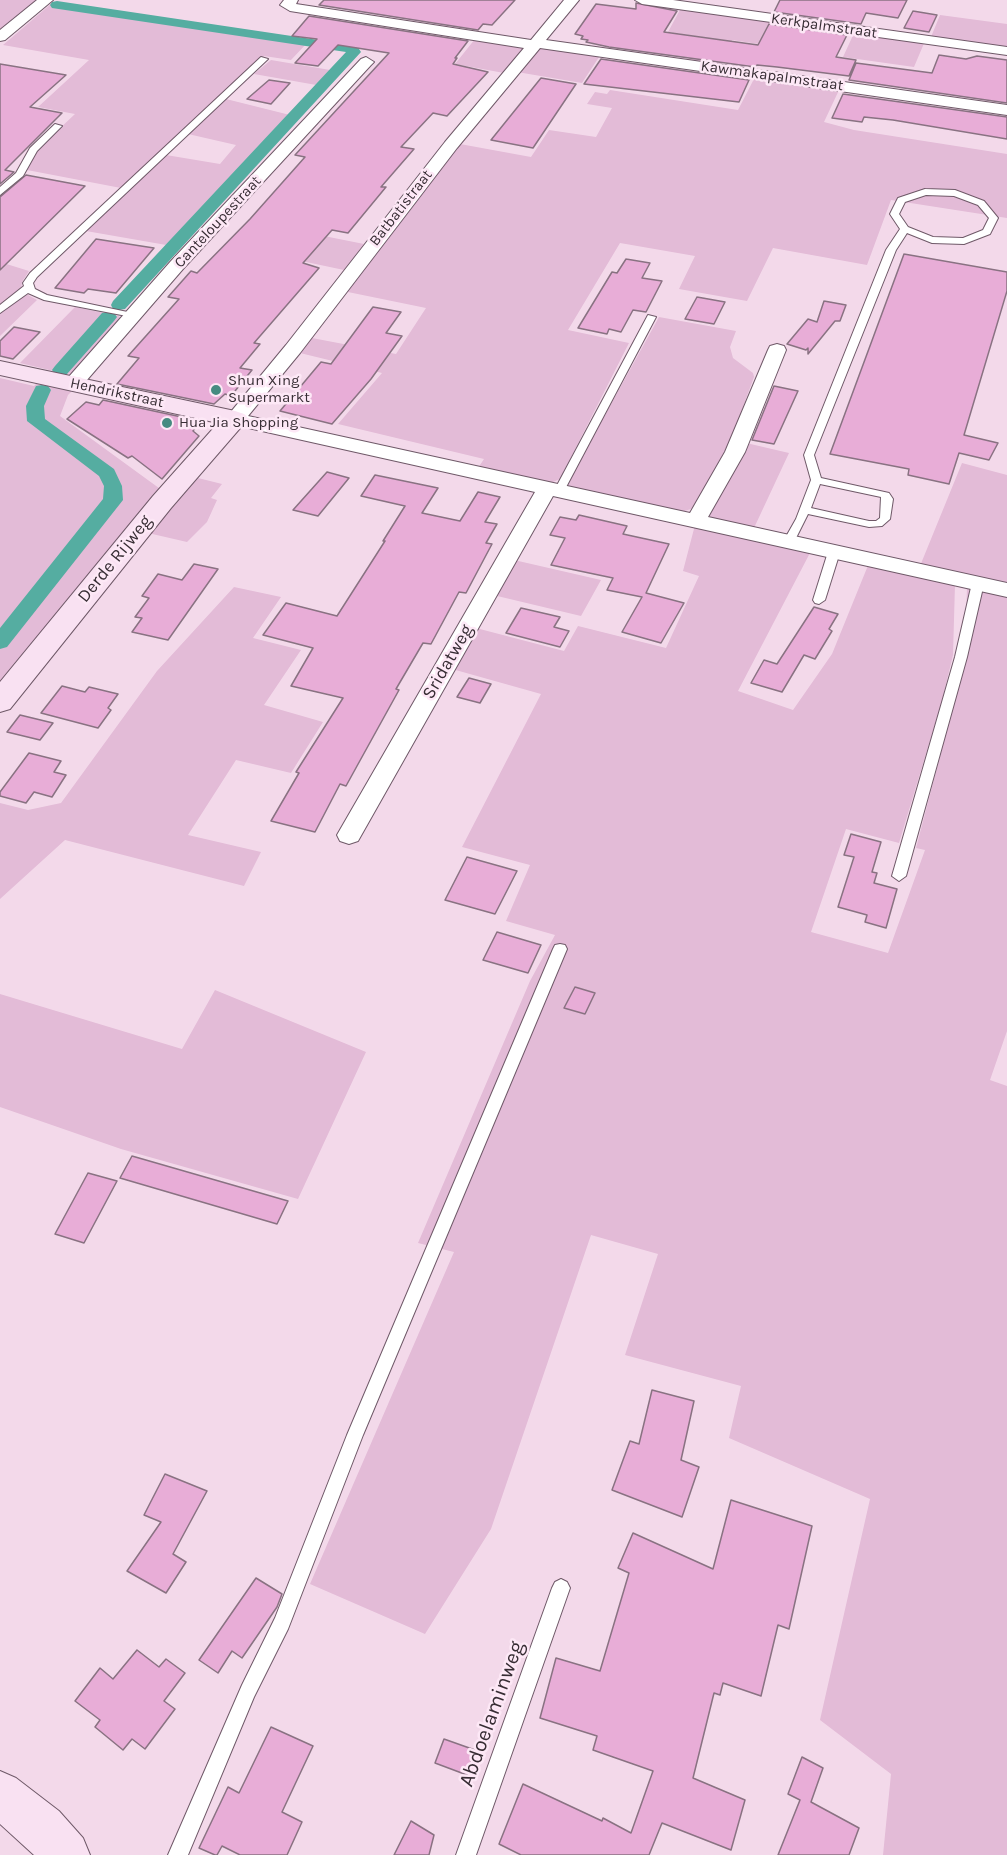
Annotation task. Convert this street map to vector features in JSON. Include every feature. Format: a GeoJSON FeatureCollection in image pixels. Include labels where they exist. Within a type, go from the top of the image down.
{"type":"FeatureCollection","features":[{"type":"Feature","properties":{"kind":"street"},"geometry":{"type":"LineString","coordinates":[[0,37],[46,0]]}},
{"type":"Feature","properties":{"kind":"street"},"geometry":{"type":"LineString","coordinates":[[291,0],[287,5],[290,7],[535,44]]}},
{"type":"Feature","properties":{"kind":"street","name":"Batbatistraat"},"geometry":{"type":"LineString","coordinates":[[235,419],[293,350],[451,145],[572,0]]}},
{"type":"Feature","properties":{"kind":"street","name":"Kerkpalmstraat"},"geometry":{"type":"LineString","coordinates":[[642,0],[1007,51]]}},
{"type":"Feature","properties":{"kind":"street","name":"Kawmakapalmstraat"},"geometry":{"type":"LineString","coordinates":[[535,44],[1007,110]]}},
{"type":"Feature","properties":{"kind":"street","name":"Canteloupestraat"},"geometry":{"type":"LineString","coordinates":[[73,384],[366,62]]}},
{"type":"Feature","properties":{"kind":"street"},"geometry":{"type":"LineString","coordinates":[[696,521],[735,452],[777,350]]}},
{"type":"Feature","properties":{"kind":"street","name":"Hendrikstraat"},"geometry":{"type":"LineString","coordinates":[[0,368],[235,419]]}},
{"type":"Feature","properties":{"kind":"street"},"geometry":{"type":"LineString","coordinates":[[235,419],[1007,590]]}},
{"type":"Feature","properties":{"kind":"street","name":"Derde Rijweg"},"geometry":{"type":"LineString","coordinates":[[0,702],[162,502],[235,419]]}},
{"type":"Feature","properties":{"kind":"street","name":"Sridatweg"},"geometry":{"type":"LineString","coordinates":[[349,835],[553,489]]}},
{"type":"Feature","properties":{"kind":"street"},"geometry":{"type":"LineString","coordinates":[[0,1794],[42,1828],[66,1855]]}},
{"type":"Feature","properties":{"kind":"lane"},"geometry":{"type":"LineString","coordinates":[[0,310],[28,288],[33,275],[264,59]]}},
{"type":"Feature","properties":{"kind":"lane"},"geometry":{"type":"LineString","coordinates":[[0,192],[20,174],[33,150],[58,126]]}},
{"type":"Feature","properties":{"kind":"lane"},"geometry":{"type":"LineString","coordinates":[[925,192],[955,193],[981,203],[994,218],[987,232],[964,241],[932,240],[905,229],[894,214],[897,207],[901,200],[925,192]]}},
{"type":"Feature","properties":{"kind":"lane"},"geometry":{"type":"LineString","coordinates":[[789,542],[816,480],[809,455],[891,250],[905,229]]}},
{"type":"Feature","properties":{"kind":"lane"},"geometry":{"type":"LineString","coordinates":[[28,288],[44,297],[134,315]]}},
{"type":"Feature","properties":{"kind":"lane"},"geometry":{"type":"LineString","coordinates":[[553,489],[651,316]]}},
{"type":"Feature","properties":{"kind":"lane"},"geometry":{"type":"LineString","coordinates":[[804,510],[869,524],[878,524],[885,519],[888,499],[885,495],[816,480]]}},
{"type":"Feature","properties":{"kind":"lane"},"geometry":{"type":"LineString","coordinates":[[819,600],[834,552]]}},
{"type":"Feature","properties":{"kind":"lane"},"geometry":{"type":"LineString","coordinates":[[898,876],[962,657],[978,583]]}},
{"type":"Feature","properties":{"kind":"lane"},"geometry":{"type":"LineString","coordinates":[[178,1855],[248,1691],[282,1623],[355,1435],[560,949]]}},
{"type":"Feature","properties":{"kind":"lane","name":"Abdoelaminweg"},"geometry":{"type":"LineString","coordinates":[[466,1855],[561,1588]]}},
{"type":"Feature","properties":{"kind":"shaded area"},"geometry":{"type":"Polygon","coordinates":[[[0,0],[41,0],[0,34],[0,0]]]}},
{"type":"Feature","properties":{"kind":"shaded area"},"geometry":{"type":"Polygon","coordinates":[[[52,3],[308,42],[291,60],[264,56],[121,188],[27,170],[38,149],[75,114],[38,107],[89,60],[3,45],[52,3]]]}},
{"type":"Feature","properties":{"kind":"shaded area"},"geometry":{"type":"Polygon","coordinates":[[[681,8],[784,22],[772,46],[732,40],[719,67],[687,62],[702,37],[668,32],[681,8]]]}},
{"type":"Feature","properties":{"kind":"shaded area"},"geometry":{"type":"Polygon","coordinates":[[[940,15],[1007,24],[1007,48],[931,37],[940,15]]]}},
{"type":"Feature","properties":{"kind":"shaded area"},"geometry":{"type":"Polygon","coordinates":[[[855,31],[925,41],[914,67],[843,57],[855,31]]]}},
{"type":"Feature","properties":{"kind":"shaded area"},"geometry":{"type":"Polygon","coordinates":[[[475,39],[524,47],[504,73],[455,64],[475,39]]]}},
{"type":"Feature","properties":{"kind":"shaded area"},"geometry":{"type":"Polygon","coordinates":[[[547,47],[601,54],[582,83],[517,72],[535,51],[547,47]]]}},
{"type":"Feature","properties":{"kind":"shaded area"},"geometry":{"type":"Polygon","coordinates":[[[271,60],[336,71],[322,86],[254,74],[271,60]]]}},
{"type":"Feature","properties":{"kind":"shaded area"},"geometry":{"type":"Polygon","coordinates":[[[755,77],[839,90],[824,122],[854,130],[1007,154],[1007,218],[891,200],[867,265],[773,248],[747,301],[679,289],[695,256],[620,243],[568,330],[629,343],[560,479],[553,482],[478,468],[484,459],[338,424],[382,373],[300,353],[312,338],[396,354],[426,308],[343,291],[460,144],[531,157],[549,130],[596,137],[612,108],[587,104],[595,92],[607,94],[610,90],[738,110],[755,77]]]}},
{"type":"Feature","properties":{"kind":"shaded area"},"geometry":{"type":"Polygon","coordinates":[[[226,99],[294,116],[172,246],[86,231],[166,155],[220,164],[236,145],[188,134],[226,99]]]}},
{"type":"Feature","properties":{"kind":"shaded area"},"geometry":{"type":"Polygon","coordinates":[[[294,230],[364,244],[344,270],[273,255],[294,230]]]}},
{"type":"Feature","properties":{"kind":"shaded area"},"geometry":{"type":"Polygon","coordinates":[[[0,262],[29,271],[22,282],[21,291],[37,300],[0,336],[0,262]]]}},
{"type":"Feature","properties":{"kind":"shaded area"},"geometry":{"type":"Polygon","coordinates":[[[75,307],[119,316],[123,322],[76,373],[66,374],[20,363],[75,307]]]}},
{"type":"Feature","properties":{"kind":"shaded area"},"geometry":{"type":"Polygon","coordinates":[[[659,317],[736,331],[730,347],[733,358],[753,373],[754,377],[733,434],[704,492],[691,509],[681,512],[568,488],[567,484],[659,317]]]}},
{"type":"Feature","properties":{"kind":"shaded area"},"geometry":{"type":"Polygon","coordinates":[[[0,378],[34,386],[39,381],[74,389],[68,395],[60,416],[163,491],[0,690],[0,378]]]}},
{"type":"Feature","properties":{"kind":"shaded area"},"geometry":{"type":"Polygon","coordinates":[[[742,442],[789,453],[754,528],[702,516],[742,442]]]}},
{"type":"Feature","properties":{"kind":"shaded area"},"geometry":{"type":"Polygon","coordinates":[[[962,463],[1007,475],[1007,584],[920,566],[962,463]]]}},
{"type":"Feature","properties":{"kind":"shaded area"},"geometry":{"type":"Polygon","coordinates":[[[194,477],[222,484],[211,498],[217,500],[207,522],[187,542],[148,533],[194,477]]]}},
{"type":"Feature","properties":{"kind":"shaded area"},"geometry":{"type":"Polygon","coordinates":[[[695,525],[811,551],[738,691],[793,710],[832,654],[869,563],[955,584],[953,655],[942,701],[899,843],[846,829],[811,932],[888,953],[925,850],[916,848],[965,661],[967,585],[1007,594],[1007,1031],[990,1080],[1007,1086],[1007,1855],[883,1855],[891,1774],[820,1720],[870,1499],[729,1438],[741,1386],[625,1355],[658,1254],[591,1235],[491,1529],[425,1634],[310,1584],[454,1252],[418,1243],[530,981],[555,935],[506,921],[530,865],[462,847],[541,694],[452,669],[476,628],[564,651],[578,626],[666,648],[699,576],[683,571],[695,525]]]}},
{"type":"Feature","properties":{"kind":"shaded area"},"geometry":{"type":"Polygon","coordinates":[[[514,560],[601,580],[581,616],[493,595],[514,560]]]}},
{"type":"Feature","properties":{"kind":"shaded area"},"geometry":{"type":"Polygon","coordinates":[[[234,587],[281,597],[253,638],[301,650],[264,705],[323,722],[291,773],[236,760],[188,835],[261,852],[244,886],[65,840],[0,899],[0,803],[28,810],[61,803],[157,671],[234,587]]]}},
{"type":"Feature","properties":{"kind":"shaded area"},"geometry":{"type":"Polygon","coordinates":[[[215,990],[366,1052],[298,1199],[121,1149],[0,1107],[0,994],[182,1049],[215,990]]]}},
{"type":"Feature","properties":{"kind":"building"},"geometry":{"type":"Polygon","coordinates":[[[324,0],[515,0],[492,25],[483,24],[478,30],[319,5],[324,0]]]}},
{"type":"Feature","properties":{"kind":"building"},"geometry":{"type":"Polygon","coordinates":[[[780,0],[907,0],[898,18],[866,13],[861,24],[774,12],[780,0]]]}},
{"type":"Feature","properties":{"kind":"building"},"geometry":{"type":"Polygon","coordinates":[[[636,3],[677,11],[664,32],[758,45],[769,24],[847,35],[836,57],[856,60],[849,76],[757,65],[755,67],[609,47],[586,42],[588,40],[581,39],[583,36],[575,34],[596,4],[636,9],[636,3]]]}},
{"type":"Feature","properties":{"kind":"building"},"geometry":{"type":"Polygon","coordinates":[[[913,11],[937,15],[929,32],[904,28],[913,11]]]}},
{"type":"Feature","properties":{"kind":"building"},"geometry":{"type":"Polygon","coordinates":[[[309,16],[468,41],[453,64],[488,72],[447,116],[433,113],[401,147],[414,149],[381,187],[386,187],[348,233],[332,230],[303,263],[319,268],[254,343],[260,344],[240,368],[252,370],[231,396],[225,394],[214,404],[117,384],[139,358],[128,356],[179,299],[168,297],[191,271],[197,273],[250,219],[305,157],[295,155],[389,53],[338,45],[318,66],[295,63],[317,39],[292,36],[309,16]]]}},
{"type":"Feature","properties":{"kind":"building"},"geometry":{"type":"Polygon","coordinates":[[[939,55],[966,59],[977,56],[1007,60],[1007,103],[849,80],[856,63],[932,73],[939,55]]]}},
{"type":"Feature","properties":{"kind":"building"},"geometry":{"type":"Polygon","coordinates":[[[601,59],[749,80],[739,102],[584,84],[601,59]]]}},
{"type":"Feature","properties":{"kind":"building"},"geometry":{"type":"Polygon","coordinates":[[[0,64],[66,75],[30,107],[62,113],[5,170],[14,172],[0,184],[0,64]]]}},
{"type":"Feature","properties":{"kind":"building"},"geometry":{"type":"Polygon","coordinates":[[[541,78],[576,84],[533,148],[491,140],[541,78]]]}},
{"type":"Feature","properties":{"kind":"building"},"geometry":{"type":"Polygon","coordinates":[[[269,80],[290,83],[271,104],[247,99],[269,80]]]}},
{"type":"Feature","properties":{"kind":"building"},"geometry":{"type":"Polygon","coordinates":[[[843,94],[1007,117],[1007,139],[893,120],[864,117],[862,122],[832,118],[843,94]]]}},
{"type":"Feature","properties":{"kind":"building"},"geometry":{"type":"Polygon","coordinates":[[[26,175],[85,186],[0,270],[0,197],[26,175]]]}},
{"type":"Feature","properties":{"kind":"building"},"geometry":{"type":"Polygon","coordinates":[[[96,239],[154,248],[116,293],[88,289],[84,293],[55,288],[96,239]]]}},
{"type":"Feature","properties":{"kind":"building"},"geometry":{"type":"Polygon","coordinates":[[[904,254],[1007,272],[1007,291],[964,435],[998,443],[989,460],[959,453],[949,484],[908,475],[909,469],[830,454],[904,254]]]}},
{"type":"Feature","properties":{"kind":"building"},"geometry":{"type":"Polygon","coordinates":[[[626,259],[650,263],[642,278],[662,281],[646,312],[633,310],[621,332],[609,329],[607,334],[578,328],[612,272],[617,273],[626,259]]]}},
{"type":"Feature","properties":{"kind":"building"},"geometry":{"type":"Polygon","coordinates":[[[697,297],[725,302],[714,324],[685,319],[697,297]]]}},
{"type":"Feature","properties":{"kind":"building"},"geometry":{"type":"Polygon","coordinates":[[[824,301],[846,305],[840,321],[835,321],[808,354],[808,348],[806,350],[787,344],[808,319],[817,322],[824,301]]]}},
{"type":"Feature","properties":{"kind":"building"},"geometry":{"type":"Polygon","coordinates":[[[373,307],[401,312],[386,333],[402,336],[371,379],[332,424],[280,411],[321,362],[331,364],[373,307]]]}},
{"type":"Feature","properties":{"kind":"building"},"geometry":{"type":"Polygon","coordinates":[[[14,327],[40,332],[13,359],[0,356],[0,341],[14,327]]]}},
{"type":"Feature","properties":{"kind":"building"},"geometry":{"type":"Polygon","coordinates":[[[774,386],[798,391],[774,444],[752,440],[774,386]]]}},
{"type":"Feature","properties":{"kind":"building"},"geometry":{"type":"Polygon","coordinates":[[[103,400],[200,421],[193,431],[199,436],[162,479],[132,456],[128,458],[67,419],[86,402],[99,405],[103,400]]]}},
{"type":"Feature","properties":{"kind":"building"},"geometry":{"type":"Polygon","coordinates":[[[327,472],[349,478],[318,516],[293,510],[327,472]]]}},
{"type":"Feature","properties":{"kind":"building"},"geometry":{"type":"Polygon","coordinates":[[[375,475],[438,488],[422,513],[460,521],[478,492],[500,497],[485,522],[497,524],[486,543],[492,544],[466,593],[459,592],[431,644],[423,643],[396,689],[399,690],[346,786],[340,784],[315,832],[271,821],[299,773],[296,772],[343,698],[291,686],[313,648],[263,635],[286,603],[337,616],[405,506],[361,496],[375,475]]]}},
{"type":"Feature","properties":{"kind":"building"},"geometry":{"type":"Polygon","coordinates":[[[579,515],[627,526],[623,534],[669,544],[646,593],[684,603],[661,643],[622,632],[642,597],[607,590],[613,578],[551,565],[565,538],[550,535],[560,517],[576,520],[579,515]]]}},
{"type":"Feature","properties":{"kind":"building"},"geometry":{"type":"Polygon","coordinates":[[[194,564],[218,569],[168,640],[132,632],[142,618],[135,617],[149,598],[142,596],[158,574],[182,580],[194,564]]]}},
{"type":"Feature","properties":{"kind":"building"},"geometry":{"type":"Polygon","coordinates":[[[814,607],[838,614],[829,629],[832,631],[815,659],[804,655],[782,692],[751,683],[764,660],[777,664],[814,607]]]}},
{"type":"Feature","properties":{"kind":"building"},"geometry":{"type":"Polygon","coordinates":[[[521,608],[560,617],[554,627],[569,631],[560,647],[506,633],[521,608]]]}},
{"type":"Feature","properties":{"kind":"building"},"geometry":{"type":"Polygon","coordinates":[[[469,678],[491,684],[480,703],[457,697],[469,678]]]}},
{"type":"Feature","properties":{"kind":"building"},"geometry":{"type":"Polygon","coordinates":[[[62,686],[85,692],[89,687],[118,694],[108,708],[111,710],[98,728],[41,713],[62,686]]]}},
{"type":"Feature","properties":{"kind":"building"},"geometry":{"type":"Polygon","coordinates":[[[20,715],[53,723],[40,740],[7,732],[20,715]]]}},
{"type":"Feature","properties":{"kind":"building"},"geometry":{"type":"Polygon","coordinates":[[[29,753],[61,761],[54,772],[66,775],[52,797],[34,792],[26,803],[0,796],[0,792],[29,753]]]}},
{"type":"Feature","properties":{"kind":"building"},"geometry":{"type":"Polygon","coordinates":[[[851,834],[881,842],[872,872],[877,873],[874,883],[897,889],[886,928],[865,922],[867,915],[838,907],[854,857],[844,855],[851,834]]]}},
{"type":"Feature","properties":{"kind":"building"},"geometry":{"type":"Polygon","coordinates":[[[467,857],[517,871],[495,914],[445,900],[467,857]]]}},
{"type":"Feature","properties":{"kind":"building"},"geometry":{"type":"Polygon","coordinates":[[[497,932],[541,945],[528,973],[483,960],[497,932]]]}},
{"type":"Feature","properties":{"kind":"building"},"geometry":{"type":"Polygon","coordinates":[[[575,987],[595,993],[585,1014],[564,1008],[575,987]]]}},
{"type":"Feature","properties":{"kind":"building"},"geometry":{"type":"Polygon","coordinates":[[[132,1156],[288,1201],[277,1224],[120,1178],[132,1156]]]}},
{"type":"Feature","properties":{"kind":"building"},"geometry":{"type":"Polygon","coordinates":[[[88,1173],[117,1181],[84,1243],[55,1234],[88,1173]]]}},
{"type":"Feature","properties":{"kind":"building"},"geometry":{"type":"Polygon","coordinates":[[[652,1390],[694,1401],[681,1460],[699,1467],[682,1517],[612,1490],[630,1441],[639,1444],[652,1390]]]}},
{"type":"Feature","properties":{"kind":"building"},"geometry":{"type":"Polygon","coordinates":[[[165,1474],[207,1491],[173,1554],[186,1562],[166,1593],[127,1571],[161,1522],[144,1515],[165,1474]]]}},
{"type":"Feature","properties":{"kind":"building"},"geometry":{"type":"Polygon","coordinates":[[[731,1500],[812,1526],[789,1629],[778,1625],[761,1696],[723,1683],[720,1695],[714,1693],[693,1778],[745,1800],[731,1850],[662,1823],[649,1855],[521,1855],[499,1844],[523,1784],[602,1821],[603,1818],[631,1833],[653,1771],[593,1750],[597,1736],[540,1718],[556,1658],[600,1671],[629,1573],[618,1568],[633,1533],[713,1569],[731,1500]]]}},
{"type":"Feature","properties":{"kind":"building"},"geometry":{"type":"Polygon","coordinates":[[[256,1578],[282,1594],[277,1607],[242,1658],[232,1651],[218,1673],[199,1660],[256,1578]]]}},
{"type":"Feature","properties":{"kind":"building"},"geometry":{"type":"Polygon","coordinates":[[[137,1650],[159,1667],[166,1659],[185,1673],[164,1701],[175,1709],[145,1749],[132,1739],[123,1750],[95,1727],[100,1720],[75,1701],[100,1668],[113,1679],[137,1650]]]}},
{"type":"Feature","properties":{"kind":"building"},"geometry":{"type":"Polygon","coordinates":[[[271,1727],[313,1746],[282,1812],[302,1822],[287,1855],[240,1855],[222,1846],[215,1855],[199,1848],[228,1787],[239,1793],[271,1727]]]}},
{"type":"Feature","properties":{"kind":"building"},"geometry":{"type":"Polygon","coordinates":[[[444,1739],[475,1750],[467,1775],[435,1763],[444,1739]]]}},
{"type":"Feature","properties":{"kind":"building"},"geometry":{"type":"Polygon","coordinates":[[[802,1757],[823,1768],[811,1802],[859,1828],[849,1855],[778,1855],[800,1800],[788,1794],[802,1757]]]}},
{"type":"Feature","properties":{"kind":"building"},"geometry":{"type":"Polygon","coordinates":[[[411,1821],[434,1835],[429,1855],[394,1855],[411,1821]]]}},
{"type":"Feature","properties":{"kind":"waterway"},"geometry":{"type":"LineString","coordinates":[[57,5],[352,49],[354,52],[119,305]]}},
{"type":"Feature","properties":{"kind":"waterway"},"geometry":{"type":"LineString","coordinates":[[61,370],[108,317]]}},
{"type":"Feature","properties":{"kind":"waterway"},"geometry":{"type":"LineString","coordinates":[[0,642],[113,500],[113,486],[107,473],[36,421],[35,406],[42,390]]}},
{"type":"Feature","properties":{"kind":"place","name":"Shun Xing Supermarkt"},"geometry":{"type":"Point","coordinates":[216,390]}},
{"type":"Feature","properties":{"kind":"place","name":"Hua Jia Shopping"},"geometry":{"type":"Point","coordinates":[167,423]}}]}
